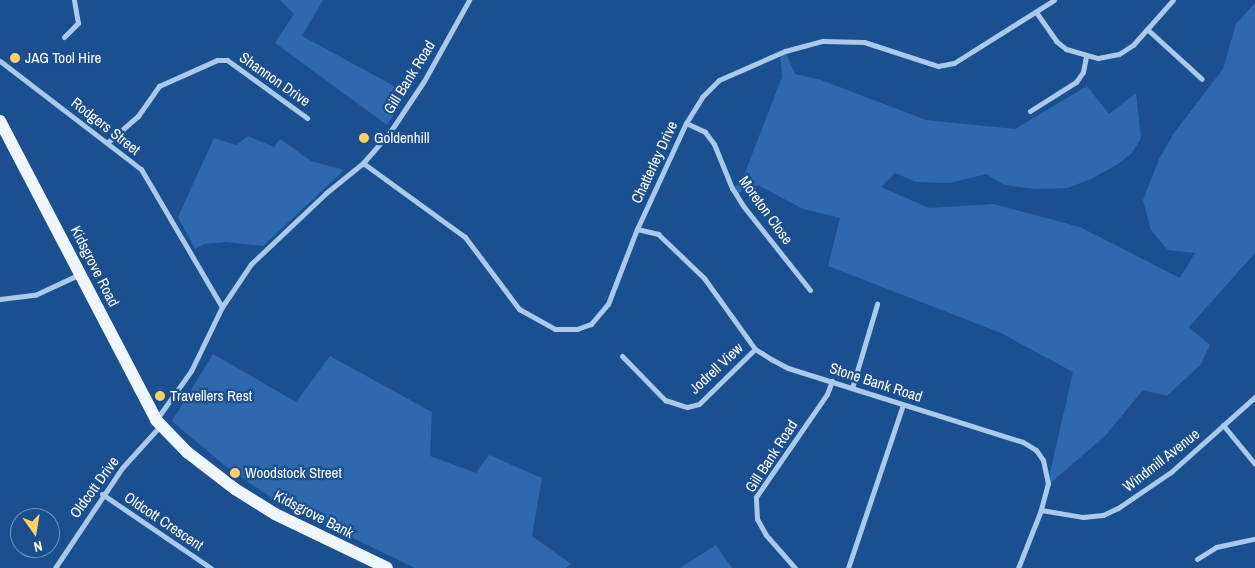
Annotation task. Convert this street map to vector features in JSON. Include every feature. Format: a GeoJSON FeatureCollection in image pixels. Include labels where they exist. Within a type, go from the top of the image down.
{"type":"FeatureCollection","features":[{"type":"Feature","properties":{"kind":"main road","name":"Kidsgrove Road"},"geometry":{"type":"LineString","coordinates":[[0,121],[82,273],[159,422]]}},
{"type":"Feature","properties":{"kind":"main road","name":"Kidsgrove Bank"},"geometry":{"type":"LineString","coordinates":[[159,422],[203,466],[243,494],[275,514],[387,568]]}},
{"type":"Feature","properties":{"kind":"street"},"geometry":{"type":"LineString","coordinates":[[64,37],[81,25],[74,0]]}},
{"type":"Feature","properties":{"kind":"street","name":"Gill Bank Road"},"geometry":{"type":"LineString","coordinates":[[363,163],[390,132],[424,81],[469,0]]}},
{"type":"Feature","properties":{"kind":"street","name":"Chatterley Drive"},"geometry":{"type":"LineString","coordinates":[[363,163],[465,237],[510,301],[530,317],[555,329],[577,330],[591,324],[604,311],[636,229],[686,123],[702,97],[719,80],[808,43],[864,42],[938,66],[954,63],[1054,0]]}},
{"type":"Feature","properties":{"kind":"street"},"geometry":{"type":"LineString","coordinates":[[1036,12],[1056,41],[1086,57],[1119,54],[1173,0]]}},
{"type":"Feature","properties":{"kind":"street"},"geometry":{"type":"LineString","coordinates":[[1146,29],[1202,79]]}},
{"type":"Feature","properties":{"kind":"street"},"geometry":{"type":"LineString","coordinates":[[1030,111],[1076,82],[1083,72],[1086,57]]}},
{"type":"Feature","properties":{"kind":"street","name":"Shannon Drive"},"geometry":{"type":"LineString","coordinates":[[108,142],[138,116],[159,86],[218,60],[227,60],[307,118]]}},
{"type":"Feature","properties":{"kind":"street","name":"Rodgers Street"},"geometry":{"type":"LineString","coordinates":[[0,61],[108,142],[141,170],[222,307]]}},
{"type":"Feature","properties":{"kind":"street","name":"Moreton Close"},"geometry":{"type":"LineString","coordinates":[[686,123],[705,132],[714,144],[732,188],[810,290]]}},
{"type":"Feature","properties":{"kind":"street"},"geometry":{"type":"LineString","coordinates":[[159,422],[191,371],[222,307],[251,264],[326,193],[363,163]]}},
{"type":"Feature","properties":{"kind":"street","name":"Stone Bank Road"},"geometry":{"type":"LineString","coordinates":[[636,229],[658,234],[704,278],[756,349],[788,368],[1023,442],[1036,450],[1047,473],[1041,510],[1018,568]]}},
{"type":"Feature","properties":{"kind":"street"},"geometry":{"type":"LineString","coordinates":[[0,299],[35,294],[82,273]]}},
{"type":"Feature","properties":{"kind":"street"},"geometry":{"type":"LineString","coordinates":[[852,388],[877,304]]}},
{"type":"Feature","properties":{"kind":"street","name":"Jodrell View"},"geometry":{"type":"LineString","coordinates":[[622,356],[665,400],[687,407],[699,404],[756,349]]}},
{"type":"Feature","properties":{"kind":"street","name":"Gill Bank Road"},"geometry":{"type":"LineString","coordinates":[[795,568],[766,535],[757,519],[756,497],[827,394],[832,381]]}},
{"type":"Feature","properties":{"kind":"street","name":"Windmill Avenue"},"geometry":{"type":"LineString","coordinates":[[1041,510],[1083,517],[1103,515],[1118,508],[1171,472],[1255,397]]}},
{"type":"Feature","properties":{"kind":"street"},"geometry":{"type":"LineString","coordinates":[[848,568],[903,404]]}},
{"type":"Feature","properties":{"kind":"street","name":"Oldcott Drive"},"geometry":{"type":"LineString","coordinates":[[55,568],[102,494],[159,422]]}},
{"type":"Feature","properties":{"kind":"street"},"geometry":{"type":"LineString","coordinates":[[1223,426],[1255,464]]}},
{"type":"Feature","properties":{"kind":"street","name":"Oldcott Crescent"},"geometry":{"type":"LineString","coordinates":[[102,494],[211,568]]}},
{"type":"Feature","properties":{"kind":"street"},"geometry":{"type":"LineString","coordinates":[[1197,559],[1216,547],[1255,539]]}},
{"type":"Feature","properties":{"kind":"shaded area"},"geometry":{"type":"Polygon","coordinates":[[[280,0],[323,0],[302,36],[407,93],[387,125],[275,43],[294,14],[280,0]]]}},
{"type":"Feature","properties":{"kind":"shaded area"},"geometry":{"type":"Polygon","coordinates":[[[1255,3],[1255,253],[1189,327],[1210,345],[1201,364],[1167,396],[1143,390],[1105,436],[1047,486],[1073,372],[1001,333],[828,266],[840,218],[803,209],[758,185],[736,194],[732,188],[741,183],[782,77],[780,53],[785,51],[795,74],[821,80],[926,120],[1015,129],[1087,86],[1109,114],[1136,93],[1141,138],[1132,153],[1118,164],[1093,178],[1068,188],[1036,189],[1005,185],[986,174],[950,183],[916,182],[895,173],[881,187],[929,208],[994,204],[1080,227],[1180,278],[1195,253],[1168,250],[1151,230],[1143,200],[1159,159],[1174,133],[1223,69],[1236,24],[1255,3]]]}},
{"type":"Feature","properties":{"kind":"shaded area"},"geometry":{"type":"Polygon","coordinates":[[[248,136],[274,147],[280,139],[311,161],[344,170],[263,246],[226,242],[204,244],[195,249],[178,217],[214,138],[236,145],[248,136]]]}},
{"type":"Feature","properties":{"kind":"shaded area"},"geometry":{"type":"Polygon","coordinates":[[[213,354],[296,402],[330,356],[432,412],[430,456],[476,473],[489,455],[542,478],[532,536],[571,564],[566,568],[415,568],[276,501],[224,465],[172,421],[213,354]]]}},
{"type":"Feature","properties":{"kind":"shaded area"},"geometry":{"type":"Polygon","coordinates":[[[716,545],[732,568],[680,568],[716,545]]]}},
{"type":"Feature","properties":{"kind":"place","name":"JAG Tool Hire"},"geometry":{"type":"Point","coordinates":[15,58]}},
{"type":"Feature","properties":{"kind":"place","name":"Goldenhill"},"geometry":{"type":"Point","coordinates":[364,138]}},
{"type":"Feature","properties":{"kind":"place","name":"Travellers Rest"},"geometry":{"type":"Point","coordinates":[160,396]}},
{"type":"Feature","properties":{"kind":"place","name":"Woodstock Street"},"geometry":{"type":"Point","coordinates":[235,473]}}]}
